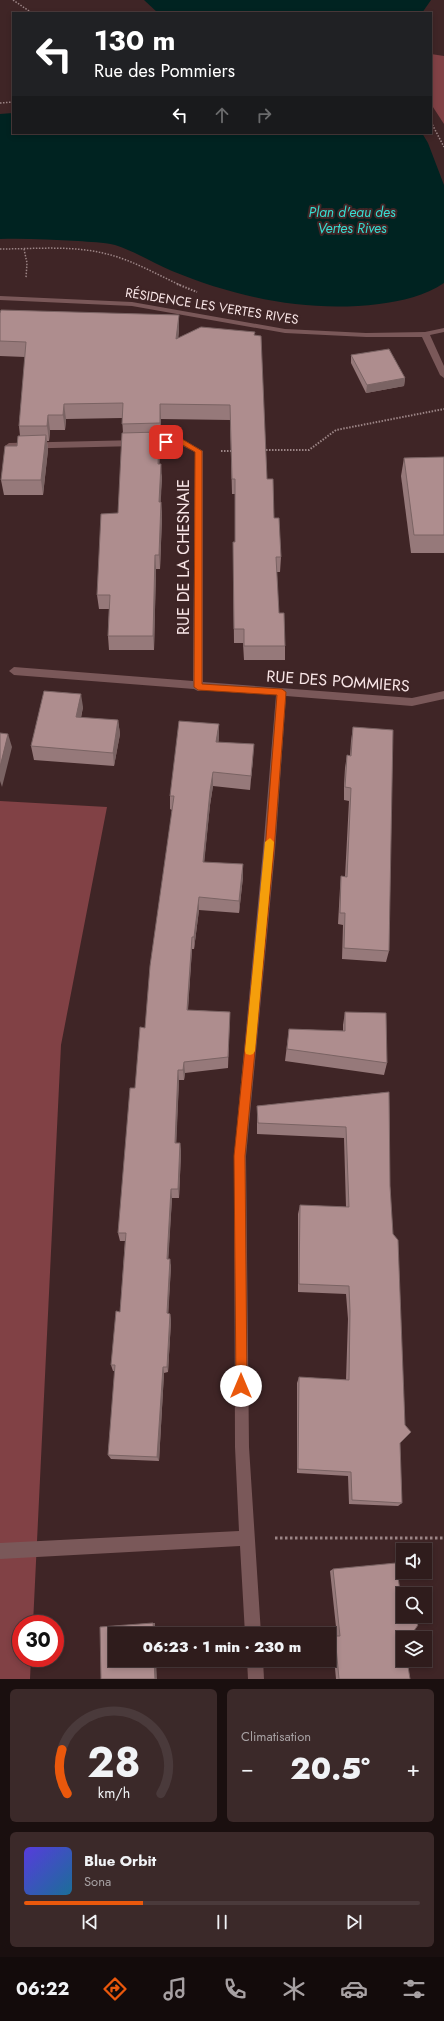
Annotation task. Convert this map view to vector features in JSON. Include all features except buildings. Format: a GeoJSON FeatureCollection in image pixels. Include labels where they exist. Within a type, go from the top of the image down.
{"type":"FeatureCollection","features":[{"type":"Feature","properties":{"kind":"street","name":"RÉSIDENCE LES VERTES RIVES"},"geometry":{"type":"LineString","coordinates":[[0,298],[132,304],[285,331],[366,335],[425,334],[444,330]]}},
{"type":"Feature","properties":{"kind":"street"},"geometry":{"type":"LineString","coordinates":[[425,334],[444,375]]}},
{"type":"Feature","properties":{"kind":"street"},"geometry":{"type":"LineString","coordinates":[[9,446],[182,442],[199,451]]}},
{"type":"Feature","properties":{"kind":"street","name":"RUE DE LA CHESNAIE"},"geometry":{"type":"LineString","coordinates":[[198,687],[199,451]]}},
{"type":"Feature","properties":{"kind":"street","name":"RUE DES POMMIERS"},"geometry":{"type":"LineString","coordinates":[[14,671],[198,687],[412,702],[444,695]]}},
{"type":"Feature","properties":{"kind":"street"},"geometry":{"type":"LineString","coordinates":[[253,1627],[242,1447],[240,1156],[269,851],[282,692]]}},
{"type":"Feature","properties":{"kind":"street"},"geometry":{"type":"LineString","coordinates":[[0,1552],[247,1538]]}},
{"type":"Feature","properties":{"kind":"street"},"geometry":{"type":"LineString","coordinates":[[255,1667],[256,1679]]}},
{"type":"Feature","properties":{"kind":"path"},"geometry":{"type":"LineString","coordinates":[[13,0],[31,12]]}},
{"type":"Feature","properties":{"kind":"path"},"geometry":{"type":"LineString","coordinates":[[0,103],[12,102]]}},
{"type":"Feature","properties":{"kind":"path"},"geometry":{"type":"LineString","coordinates":[[432,124],[444,147]]}},
{"type":"Feature","properties":{"kind":"path"},"geometry":{"type":"LineString","coordinates":[[0,249],[74,249],[108,254],[202,294]]}},
{"type":"Feature","properties":{"kind":"path"},"geometry":{"type":"LineString","coordinates":[[22,299],[19,286],[27,274],[28,263],[24,249]]}},
{"type":"Feature","properties":{"kind":"path"},"geometry":{"type":"LineString","coordinates":[[262,450],[309,450],[336,430],[444,409]]}},
{"type":"Feature","properties":{"kind":"path"},"geometry":{"type":"LineString","coordinates":[[199,451],[238,451]]}},
{"type":"Feature","properties":{"kind":"path"},"geometry":{"type":"LineString","coordinates":[[247,1538],[444,1538]]}},
{"type":"Feature","properties":{"kind":"shaded area"},"geometry":{"type":"Polygon","coordinates":[[[432,54],[444,56],[444,124],[432,106],[432,54]]]}},
{"type":"Feature","properties":{"kind":"shaded area"},"geometry":{"type":"Polygon","coordinates":[[[0,801],[107,807],[61,1045],[33,1615],[12,1615],[12,1667],[31,1667],[30,1679],[0,1679],[0,801]]]}},
{"type":"Feature","properties":{"kind":"water"},"geometry":{"type":"Polygon","coordinates":[[[144,0],[431,0],[423,12],[157,12],[144,0]]]}},
{"type":"Feature","properties":{"kind":"water","name":"Plan d'eau des Vertes Rives"},"geometry":{"type":"Polygon","coordinates":[[[12,113],[12,134],[423,134],[428,143],[444,185],[444,283],[421,295],[388,303],[352,306],[300,305],[248,296],[197,281],[115,245],[78,241],[0,239],[0,114],[12,113]]]}},
{"type":"Feature","properties":{"kind":"slow traffic"},"geometry":{"type":"LineString","coordinates":[[250,1051],[270,842]]}},
{"type":"Feature","properties":{"kind":"route"},"geometry":{"type":"LineString","coordinates":[[166,442],[182,442],[199,451],[198,687],[282,692],[269,851],[240,1156],[241,1386]]}}]}
